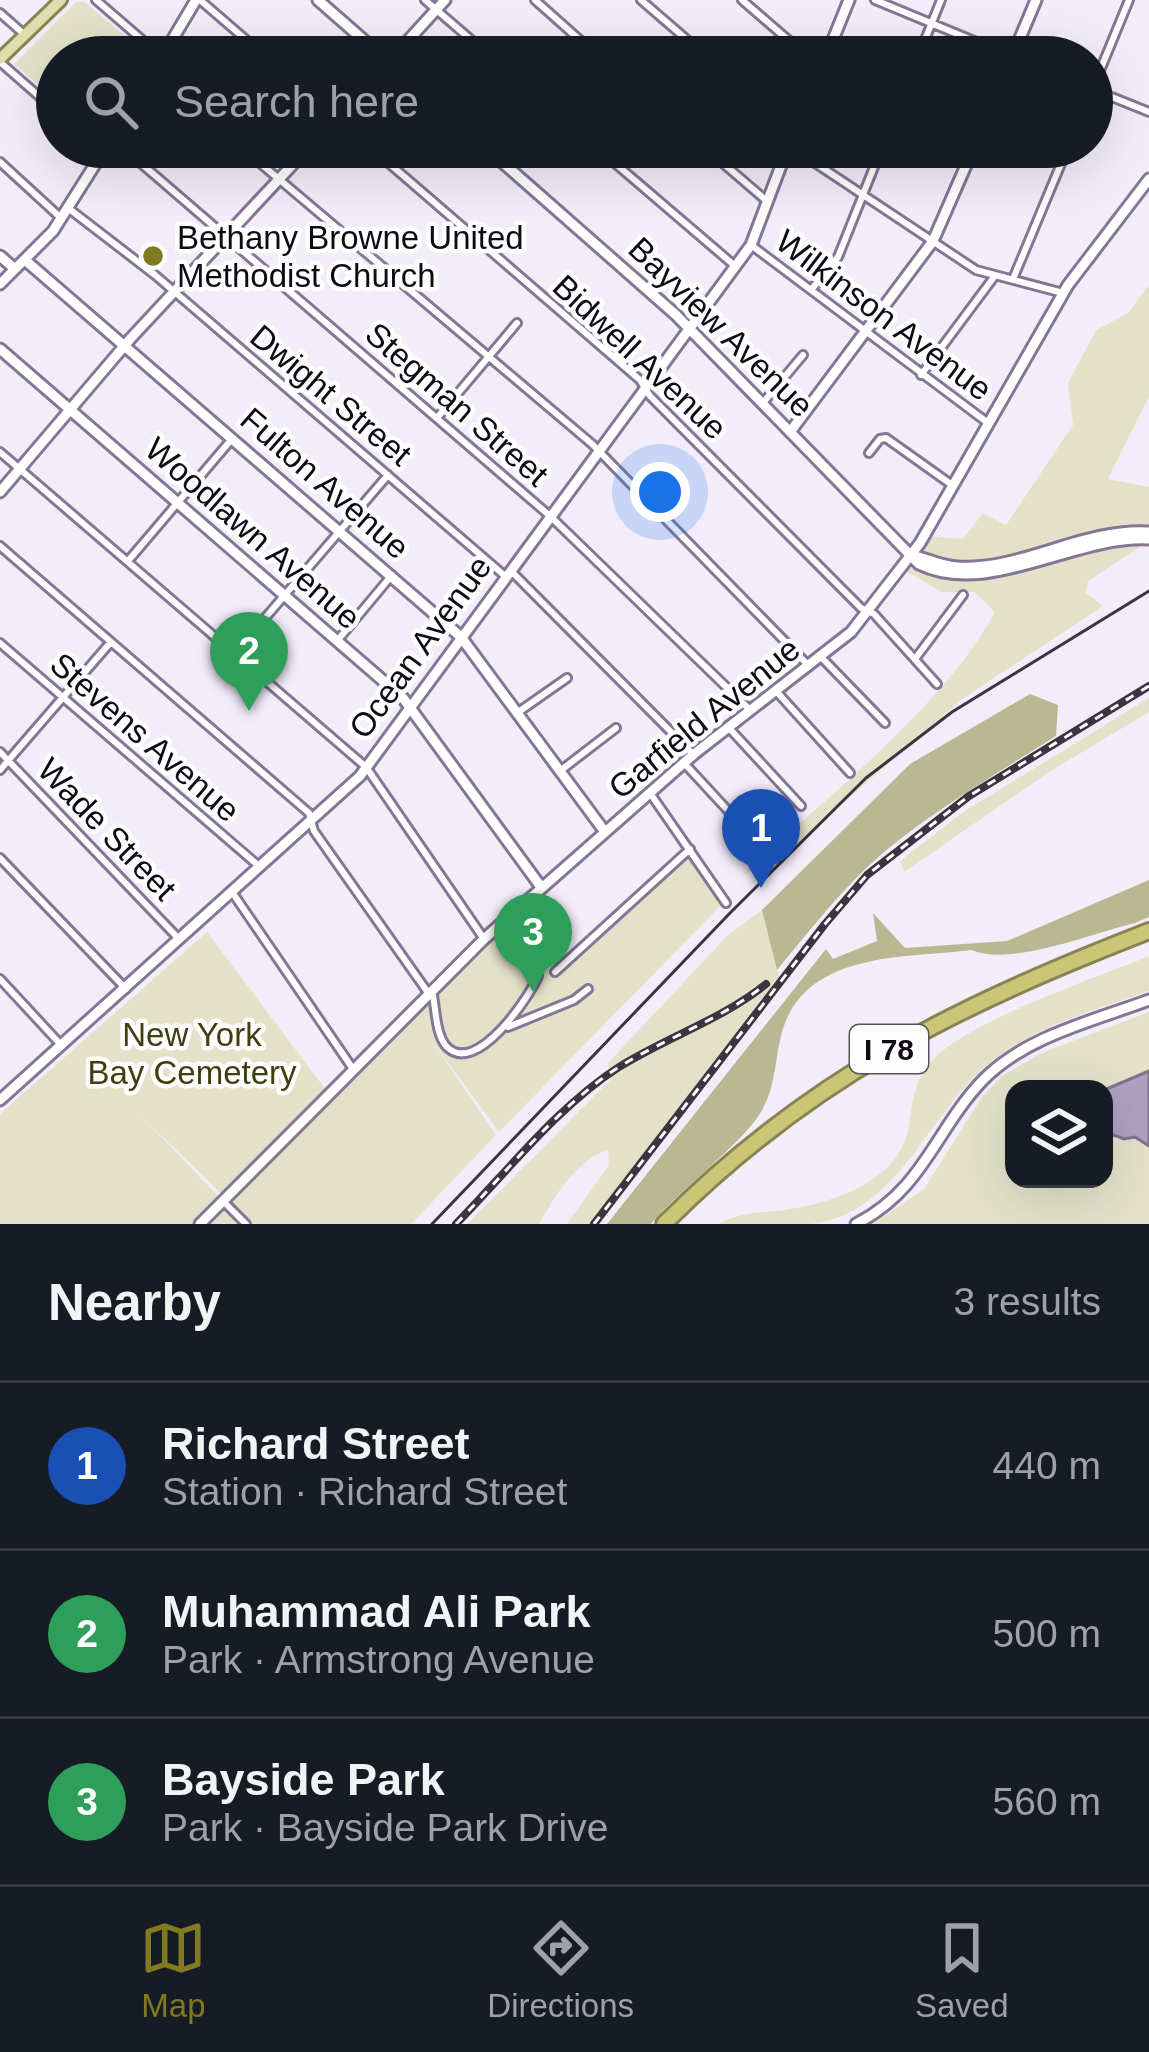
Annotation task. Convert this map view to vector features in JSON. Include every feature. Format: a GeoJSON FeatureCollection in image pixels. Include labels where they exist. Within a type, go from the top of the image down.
{"type":"FeatureCollection","features":[{"type":"Feature","properties":{"kind":"highway","name":"I 78"},"geometry":{"type":"LineString","coordinates":[[664,1224],[767,1132],[892,1047],[1003,990],[1149,936]]}},
{"type":"Feature","properties":{"kind":"highway","name":"I 78"},"geometry":{"type":"LineString","coordinates":[[676,1224],[778,1135],[893,1056],[1004,999],[1149,936]]}},
{"type":"Feature","properties":{"kind":"main road"},"geometry":{"type":"LineString","coordinates":[[0,61],[61,0]]}},
{"type":"Feature","properties":{"kind":"street"},"geometry":{"type":"LineString","coordinates":[[96,0],[138,36]]}},
{"type":"Feature","properties":{"kind":"street"},"geometry":{"type":"LineString","coordinates":[[175,36],[198,0],[241,36]]}},
{"type":"Feature","properties":{"kind":"street"},"geometry":{"type":"LineString","coordinates":[[318,0],[359,36]]}},
{"type":"Feature","properties":{"kind":"street"},"geometry":{"type":"LineString","coordinates":[[425,0],[466,36]]}},
{"type":"Feature","properties":{"kind":"street"},"geometry":{"type":"LineString","coordinates":[[412,36],[445,0]]}},
{"type":"Feature","properties":{"kind":"street"},"geometry":{"type":"LineString","coordinates":[[535,0],[575,36]]}},
{"type":"Feature","properties":{"kind":"street"},"geometry":{"type":"LineString","coordinates":[[641,0],[683,36]]}},
{"type":"Feature","properties":{"kind":"street"},"geometry":{"type":"LineString","coordinates":[[742,0],[784,36]]}},
{"type":"Feature","properties":{"kind":"street"},"geometry":{"type":"LineString","coordinates":[[834,36],[849,0]]}},
{"type":"Feature","properties":{"kind":"street"},"geometry":{"type":"LineString","coordinates":[[874,0],[963,36]]}},
{"type":"Feature","properties":{"kind":"street"},"geometry":{"type":"LineString","coordinates":[[927,36],[941,0]]}},
{"type":"Feature","properties":{"kind":"street"},"geometry":{"type":"LineString","coordinates":[[1021,36],[1036,0]]}},
{"type":"Feature","properties":{"kind":"street"},"geometry":{"type":"LineString","coordinates":[[1113,38],[1129,0]]}},
{"type":"Feature","properties":{"kind":"street"},"geometry":{"type":"LineString","coordinates":[[0,13],[25,35]]}},
{"type":"Feature","properties":{"kind":"street"},"geometry":{"type":"LineString","coordinates":[[0,61],[36,93]]}},
{"type":"Feature","properties":{"kind":"street"},"geometry":{"type":"LineString","coordinates":[[1113,97],[1149,112]]}},
{"type":"Feature","properties":{"kind":"street","name":"Dwight Street"},"geometry":{"type":"LineString","coordinates":[[0,162],[65,213],[110,237],[507,573],[694,754]]}},
{"type":"Feature","properties":{"kind":"street"},"geometry":{"type":"LineString","coordinates":[[0,284],[65,213],[91,168]]}},
{"type":"Feature","properties":{"kind":"street","name":"Stegman Street"},"geometry":{"type":"LineString","coordinates":[[147,168],[550,516],[750,710]]}},
{"type":"Feature","properties":{"kind":"street"},"geometry":{"type":"LineString","coordinates":[[265,168],[597,452],[809,667]]}},
{"type":"Feature","properties":{"kind":"street"},"geometry":{"type":"LineString","coordinates":[[0,492],[124,346],[289,168]]}},
{"type":"Feature","properties":{"kind":"street","name":"Bidwell Avenue"},"geometry":{"type":"LineString","coordinates":[[394,168],[640,380],[937,683]]}},
{"type":"Feature","properties":{"kind":"street","name":"Bayview Avenue"},"geometry":{"type":"LineString","coordinates":[[508,168],[689,329],[919,563],[936,571],[975,570],[1149,536]]}},
{"type":"Feature","properties":{"kind":"street","name":"Wilkinson Avenue"},"geometry":{"type":"LineString","coordinates":[[621,168],[735,266]]}},
{"type":"Feature","properties":{"kind":"street"},"geometry":{"type":"LineString","coordinates":[[728,168],[768,202]]}},
{"type":"Feature","properties":{"kind":"street","name":"Ocean Avenue"},"geometry":{"type":"LineString","coordinates":[[2,1094],[338,800],[751,245],[782,168]]}},
{"type":"Feature","properties":{"kind":"street"},"geometry":{"type":"LineString","coordinates":[[823,168],[976,270],[1063,293]]}},
{"type":"Feature","properties":{"kind":"street"},"geometry":{"type":"LineString","coordinates":[[811,290],[838,257],[874,168]]}},
{"type":"Feature","properties":{"kind":"street"},"geometry":{"type":"LineString","coordinates":[[790,432],[934,241],[965,168]]}},
{"type":"Feature","properties":{"kind":"street"},"geometry":{"type":"LineString","coordinates":[[1012,278],[1059,168]]}},
{"type":"Feature","properties":{"kind":"street","name":"Garfield Avenue"},"geometry":{"type":"LineString","coordinates":[[200,1224],[484,939],[683,763],[822,658],[867,611],[912,555],[1063,293],[1149,179]]}},
{"type":"Feature","properties":{"kind":"street","name":"Wilkinson Avenue"},"geometry":{"type":"LineString","coordinates":[[751,245],[988,423]]}},
{"type":"Feature","properties":{"kind":"street"},"geometry":{"type":"LineString","coordinates":[[0,256],[15,269]]}},
{"type":"Feature","properties":{"kind":"street","name":"Fulton Avenue"},"geometry":{"type":"LineString","coordinates":[[25,260],[461,637],[605,832]]}},
{"type":"Feature","properties":{"kind":"street"},"geometry":{"type":"LineString","coordinates":[[921,375],[995,275]]}},
{"type":"Feature","properties":{"kind":"street"},"geometry":{"type":"LineString","coordinates":[[437,418],[517,323]]}},
{"type":"Feature","properties":{"kind":"street","name":"Woodlawn Avenue"},"geometry":{"type":"LineString","coordinates":[[0,349],[403,698],[541,887]]}},
{"type":"Feature","properties":{"kind":"street"},"geometry":{"type":"LineString","coordinates":[[762,404],[803,355]]}},
{"type":"Feature","properties":{"kind":"street"},"geometry":{"type":"LineString","coordinates":[[869,453],[886,437],[952,485]]}},
{"type":"Feature","properties":{"kind":"street"},"geometry":{"type":"LineString","coordinates":[[128,561],[232,440]]}},
{"type":"Feature","properties":{"kind":"street"},"geometry":{"type":"LineString","coordinates":[[0,452],[366,766],[484,939]]}},
{"type":"Feature","properties":{"kind":"street"},"geometry":{"type":"LineString","coordinates":[[235,653],[388,475]]}},
{"type":"Feature","properties":{"kind":"street"},"geometry":{"type":"LineString","coordinates":[[0,546],[309,813],[314,831],[431,992],[444,1043],[452,1052],[462,1053],[499,1036],[538,976],[506,920]]}},
{"type":"Feature","properties":{"kind":"street"},"geometry":{"type":"LineString","coordinates":[[337,640],[392,575]]}},
{"type":"Feature","properties":{"kind":"street"},"geometry":{"type":"LineString","coordinates":[[915,659],[963,595]]}},
{"type":"Feature","properties":{"kind":"street","name":"Stevens Avenue"},"geometry":{"type":"LineString","coordinates":[[0,643],[260,867]]}},
{"type":"Feature","properties":{"kind":"street"},"geometry":{"type":"LineString","coordinates":[[0,770],[110,643]]}},
{"type":"Feature","properties":{"kind":"street"},"geometry":{"type":"LineString","coordinates":[[822,658],[885,723]]}},
{"type":"Feature","properties":{"kind":"street"},"geometry":{"type":"LineString","coordinates":[[518,713],[567,678]]}},
{"type":"Feature","properties":{"kind":"street"},"geometry":{"type":"LineString","coordinates":[[776,691],[850,773]]}},
{"type":"Feature","properties":{"kind":"street"},"geometry":{"type":"LineString","coordinates":[[560,771],[616,728]]}},
{"type":"Feature","properties":{"kind":"street"},"geometry":{"type":"LineString","coordinates":[[728,728],[801,806]]}},
{"type":"Feature","properties":{"kind":"street","name":"Wade Street"},"geometry":{"type":"LineString","coordinates":[[0,752],[179,939]]}},
{"type":"Feature","properties":{"kind":"street"},"geometry":{"type":"LineString","coordinates":[[683,763],[757,842]]}},
{"type":"Feature","properties":{"kind":"street"},"geometry":{"type":"LineString","coordinates":[[650,793],[726,903]]}},
{"type":"Feature","properties":{"kind":"street"},"geometry":{"type":"LineString","coordinates":[[555,972],[689,849]]}},
{"type":"Feature","properties":{"kind":"street"},"geometry":{"type":"LineString","coordinates":[[0,858],[125,988]]}},
{"type":"Feature","properties":{"kind":"street"},"geometry":{"type":"LineString","coordinates":[[232,892],[353,1069]]}},
{"type":"Feature","properties":{"kind":"street"},"geometry":{"type":"LineString","coordinates":[[0,979],[61,1045]]}},
{"type":"Feature","properties":{"kind":"street"},"geometry":{"type":"LineString","coordinates":[[505,1029],[574,1000],[588,988]]}},
{"type":"Feature","properties":{"kind":"street"},"geometry":{"type":"LineString","coordinates":[[856,1224],[912,1182],[972,1093],[1003,1063],[1047,1038],[1149,1000]]}},
{"type":"Feature","properties":{"kind":"street"},"geometry":{"type":"LineString","coordinates":[[223,1201],[246,1224]]}},
{"type":"Feature","properties":{"kind":"green space"},"geometry":{"type":"Polygon","coordinates":[[[76,2],[85,2],[125,36],[42,36],[76,2]]]}},
{"type":"Feature","properties":{"kind":"green space"},"geometry":{"type":"Polygon","coordinates":[[[36,42],[36,83],[14,64],[36,42]]]}},
{"type":"Feature","properties":{"kind":"green space"},"geometry":{"type":"Polygon","coordinates":[[[1149,285],[1149,397],[1108,479],[1149,487],[1149,541],[1088,581],[1086,593],[1103,606],[962,699],[779,859],[742,875],[913,718],[973,648],[995,612],[974,592],[942,592],[902,569],[927,536],[963,539],[983,513],[1006,525],[1073,425],[1068,383],[1096,330],[1128,313],[1149,285]]]}},
{"type":"Feature","properties":{"kind":"green space"},"geometry":{"type":"Polygon","coordinates":[[[1030,694],[1058,705],[1056,736],[884,852],[841,894],[777,970],[762,910],[910,764],[1030,694]]]}},
{"type":"Feature","properties":{"kind":"green space"},"geometry":{"type":"Polygon","coordinates":[[[1149,698],[1149,712],[1049,772],[904,872],[900,861],[963,812],[1149,698]]]}},
{"type":"Feature","properties":{"kind":"green space","name":"New York Bay Cemetery"},"geometry":{"type":"Polygon","coordinates":[[[691,850],[732,909],[720,906],[499,1132],[432,1041],[496,1135],[411,1224],[252,1224],[139,1114],[245,1224],[0,1224],[0,1114],[207,932],[332,1098],[509,917],[554,974],[691,850]]]}},
{"type":"Feature","properties":{"kind":"green space"},"geometry":{"type":"Polygon","coordinates":[[[1149,880],[1149,917],[1135,923],[1029,952],[972,950],[865,963],[817,982],[798,1000],[785,1023],[770,1090],[751,1125],[651,1224],[607,1224],[826,949],[833,959],[877,941],[873,913],[905,948],[1007,941],[1149,880]]]}},
{"type":"Feature","properties":{"kind":"green space"},"geometry":{"type":"Polygon","coordinates":[[[762,910],[780,980],[592,1224],[567,1224],[609,1165],[608,1150],[576,1170],[539,1224],[467,1224],[611,1079],[608,1063],[728,935],[762,910]]]}},
{"type":"Feature","properties":{"kind":"green space"},"geometry":{"type":"Polygon","coordinates":[[[1149,956],[1149,991],[1087,1012],[1008,1049],[969,1083],[911,1158],[868,1201],[842,1216],[811,1224],[719,1224],[745,1214],[823,1202],[867,1183],[901,1150],[919,1080],[944,1049],[1031,1003],[1149,956]]]}},
{"type":"Feature","properties":{"kind":"green space"},"geometry":{"type":"Polygon","coordinates":[[[1149,1012],[1149,1224],[873,1224],[924,1189],[982,1097],[1002,1076],[1041,1053],[1149,1012]]]}},
{"type":"Feature","properties":{"kind":"shaded area"},"geometry":{"type":"Polygon","coordinates":[[[1149,1071],[1149,1146],[1135,1137],[1113,1135],[1113,1086],[1149,1071]]]}},
{"type":"Feature","properties":{"kind":"tram line"},"geometry":{"type":"LineString","coordinates":[[432,1224],[866,778],[952,712],[1149,591]]}},
{"type":"Feature","properties":{"kind":"railway"},"geometry":{"type":"LineString","coordinates":[[594,1224],[867,875],[969,796],[1149,686]]}},
{"type":"Feature","properties":{"kind":"railway"},"geometry":{"type":"LineString","coordinates":[[456,1224],[596,1083],[766,984]]}},
{"type":"Feature","properties":{"kind":"place","name":"Bethany Browne United Methodist Church"},"geometry":{"type":"Point","coordinates":[153,256]}},
{"type":"Feature","properties":{"kind":"place","name":"Muhammad Ali Park"},"geometry":{"type":"Point","coordinates":[249,711]}},
{"type":"Feature","properties":{"kind":"place","name":"Richard Street"},"geometry":{"type":"Point","coordinates":[761,888]}},
{"type":"Feature","properties":{"kind":"place","name":"Bayside Park"},"geometry":{"type":"Point","coordinates":[533,992]}}]}
